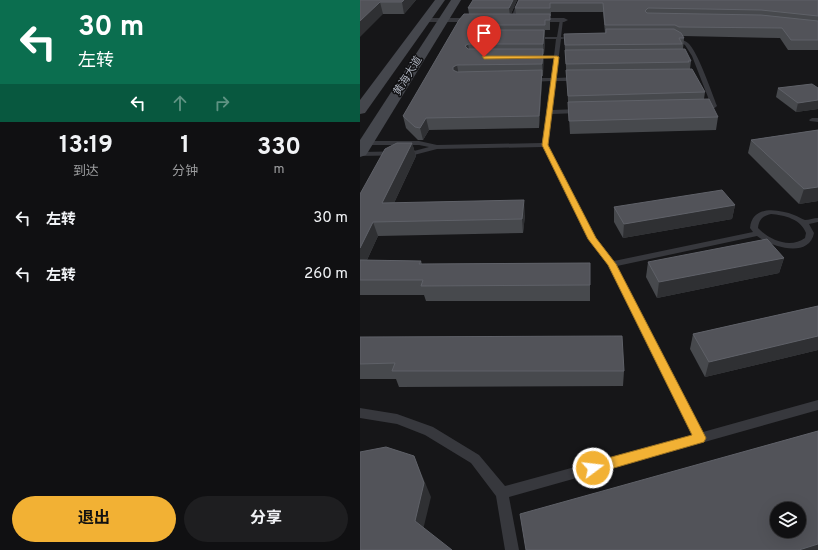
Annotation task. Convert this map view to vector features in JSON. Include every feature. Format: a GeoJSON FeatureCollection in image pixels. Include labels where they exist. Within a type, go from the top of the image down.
{"type":"FeatureCollection","features":[{"type":"Feature","properties":{"kind":"street","name":"黄海大道"},"geometry":{"type":"LineString","coordinates":[[360,110],[440,0]]}},
{"type":"Feature","properties":{"kind":"street","name":"黄海大道"},"geometry":{"type":"LineString","coordinates":[[362,148],[456,0]]}},
{"type":"Feature","properties":{"kind":"street"},"geometry":{"type":"LineString","coordinates":[[425,20],[489,20]]}},
{"type":"Feature","properties":{"kind":"street"},"geometry":{"type":"LineString","coordinates":[[507,20],[562,20]]}},
{"type":"Feature","properties":{"kind":"lane"},"geometry":{"type":"LineString","coordinates":[[507,20],[520,0]]}},
{"type":"Feature","properties":{"kind":"lane"},"geometry":{"type":"LineString","coordinates":[[562,20],[559,38],[559,59],[554,80],[545,145],[592,239],[612,264],[700,438]]}},
{"type":"Feature","properties":{"kind":"lane"},"geometry":{"type":"LineString","coordinates":[[668,36],[674,37],[687,44],[695,58],[714,106],[711,108],[696,108]]}},
{"type":"Feature","properties":{"kind":"lane"},"geometry":{"type":"LineString","coordinates":[[528,38],[575,37]]}},
{"type":"Feature","properties":{"kind":"lane"},"geometry":{"type":"LineString","coordinates":[[525,57],[559,59]]}},
{"type":"Feature","properties":{"kind":"lane"},"geometry":{"type":"LineString","coordinates":[[688,58],[695,58]]}},
{"type":"Feature","properties":{"kind":"lane"},"geometry":{"type":"LineString","coordinates":[[695,78],[703,77]]}},
{"type":"Feature","properties":{"kind":"lane"},"geometry":{"type":"LineString","coordinates":[[522,80],[585,79]]}},
{"type":"Feature","properties":{"kind":"lane"},"geometry":{"type":"LineString","coordinates":[[550,112],[588,111]]}},
{"type":"Feature","properties":{"kind":"lane"},"geometry":{"type":"LineString","coordinates":[[362,148],[419,143],[437,147]]}},
{"type":"Feature","properties":{"kind":"lane"},"geometry":{"type":"LineString","coordinates":[[362,148],[414,153],[437,147],[545,145]]}},
{"type":"Feature","properties":{"kind":"lane"},"geometry":{"type":"LineString","coordinates":[[780,212],[798,217],[810,227],[811,233],[810,238],[806,242],[781,245],[768,240],[758,233],[754,228],[754,222],[757,217],[763,214],[780,212]]}},
{"type":"Feature","properties":{"kind":"lane"},"geometry":{"type":"LineString","coordinates":[[805,222],[818,220]]}},
{"type":"Feature","properties":{"kind":"lane"},"geometry":{"type":"LineString","coordinates":[[612,264],[758,233]]}},
{"type":"Feature","properties":{"kind":"lane"},"geometry":{"type":"LineString","coordinates":[[502,493],[818,405]]}},
{"type":"Feature","properties":{"kind":"lane"},"geometry":{"type":"LineString","coordinates":[[360,413],[397,420],[429,431],[475,459],[502,493],[512,550]]}},
{"type":"Feature","properties":{"kind":"building"},"geometry":{"type":"Polygon","coordinates":[[[360,0],[404,0],[402,2],[380,2],[360,21],[360,0]]]}},
{"type":"Feature","properties":{"kind":"building"},"geometry":{"type":"Polygon","coordinates":[[[473,0],[513,0],[509,8],[468,8],[473,0]]]}},
{"type":"Feature","properties":{"kind":"building"},"geometry":{"type":"Polygon","coordinates":[[[519,0],[818,0],[818,16],[761,10],[648,8],[645,11],[647,13],[761,15],[818,21],[818,40],[791,40],[782,28],[605,25],[603,3],[550,3],[550,8],[515,8],[519,0]]]}},
{"type":"Feature","properties":{"kind":"building"},"geometry":{"type":"Polygon","coordinates":[[[464,14],[550,14],[550,20],[545,20],[545,25],[472,25],[468,27],[472,30],[544,30],[543,44],[468,44],[465,46],[468,49],[543,49],[542,64],[457,65],[453,67],[453,70],[457,72],[542,70],[539,116],[426,118],[420,128],[415,127],[403,116],[459,20],[464,14]]]}},
{"type":"Feature","properties":{"kind":"building"},"geometry":{"type":"Polygon","coordinates":[[[606,29],[674,29],[681,33],[684,38],[679,38],[682,44],[565,45],[564,34],[606,33],[606,29]]]}},
{"type":"Feature","properties":{"kind":"building"},"geometry":{"type":"Polygon","coordinates":[[[685,49],[691,61],[688,61],[689,62],[566,64],[565,50],[685,49]]]}},
{"type":"Feature","properties":{"kind":"building"},"geometry":{"type":"Polygon","coordinates":[[[692,69],[705,92],[568,96],[566,70],[692,69]]]}},
{"type":"Feature","properties":{"kind":"building"},"geometry":{"type":"Polygon","coordinates":[[[812,84],[818,88],[818,100],[798,103],[778,88],[812,84]]]}},
{"type":"Feature","properties":{"kind":"building"},"geometry":{"type":"Polygon","coordinates":[[[709,99],[718,117],[569,121],[568,102],[709,99]]]}},
{"type":"Feature","properties":{"kind":"building"},"geometry":{"type":"Polygon","coordinates":[[[818,130],[818,187],[804,189],[751,140],[818,130]]]}},
{"type":"Feature","properties":{"kind":"building"},"geometry":{"type":"Polygon","coordinates":[[[397,143],[412,143],[382,203],[524,200],[522,219],[373,222],[360,248],[360,194],[385,149],[397,143]]]}},
{"type":"Feature","properties":{"kind":"building"},"geometry":{"type":"Polygon","coordinates":[[[722,190],[735,205],[624,224],[614,207],[722,190]]]}},
{"type":"Feature","properties":{"kind":"building"},"geometry":{"type":"Polygon","coordinates":[[[767,239],[784,258],[659,282],[648,262],[767,239]]]}},
{"type":"Feature","properties":{"kind":"building"},"geometry":{"type":"Polygon","coordinates":[[[360,260],[421,261],[419,264],[590,263],[590,285],[421,286],[423,280],[360,280],[360,260]]]}},
{"type":"Feature","properties":{"kind":"building"},"geometry":{"type":"Polygon","coordinates":[[[818,306],[818,336],[709,362],[693,334],[818,306]]]}},
{"type":"Feature","properties":{"kind":"building"},"geometry":{"type":"Polygon","coordinates":[[[622,336],[624,371],[392,371],[395,363],[360,364],[360,337],[622,336]]]}},
{"type":"Feature","properties":{"kind":"building"},"geometry":{"type":"Polygon","coordinates":[[[818,431],[818,544],[799,550],[526,550],[520,514],[818,431]]]}},
{"type":"Feature","properties":{"kind":"building"},"geometry":{"type":"Polygon","coordinates":[[[386,447],[414,456],[424,483],[415,521],[452,550],[360,550],[360,452],[386,447]]]}},
{"type":"Feature","properties":{"kind":"route"},"geometry":{"type":"LineString","coordinates":[[484,57],[557,57],[545,145],[592,239],[612,264],[700,438],[593,468]]}}]}
